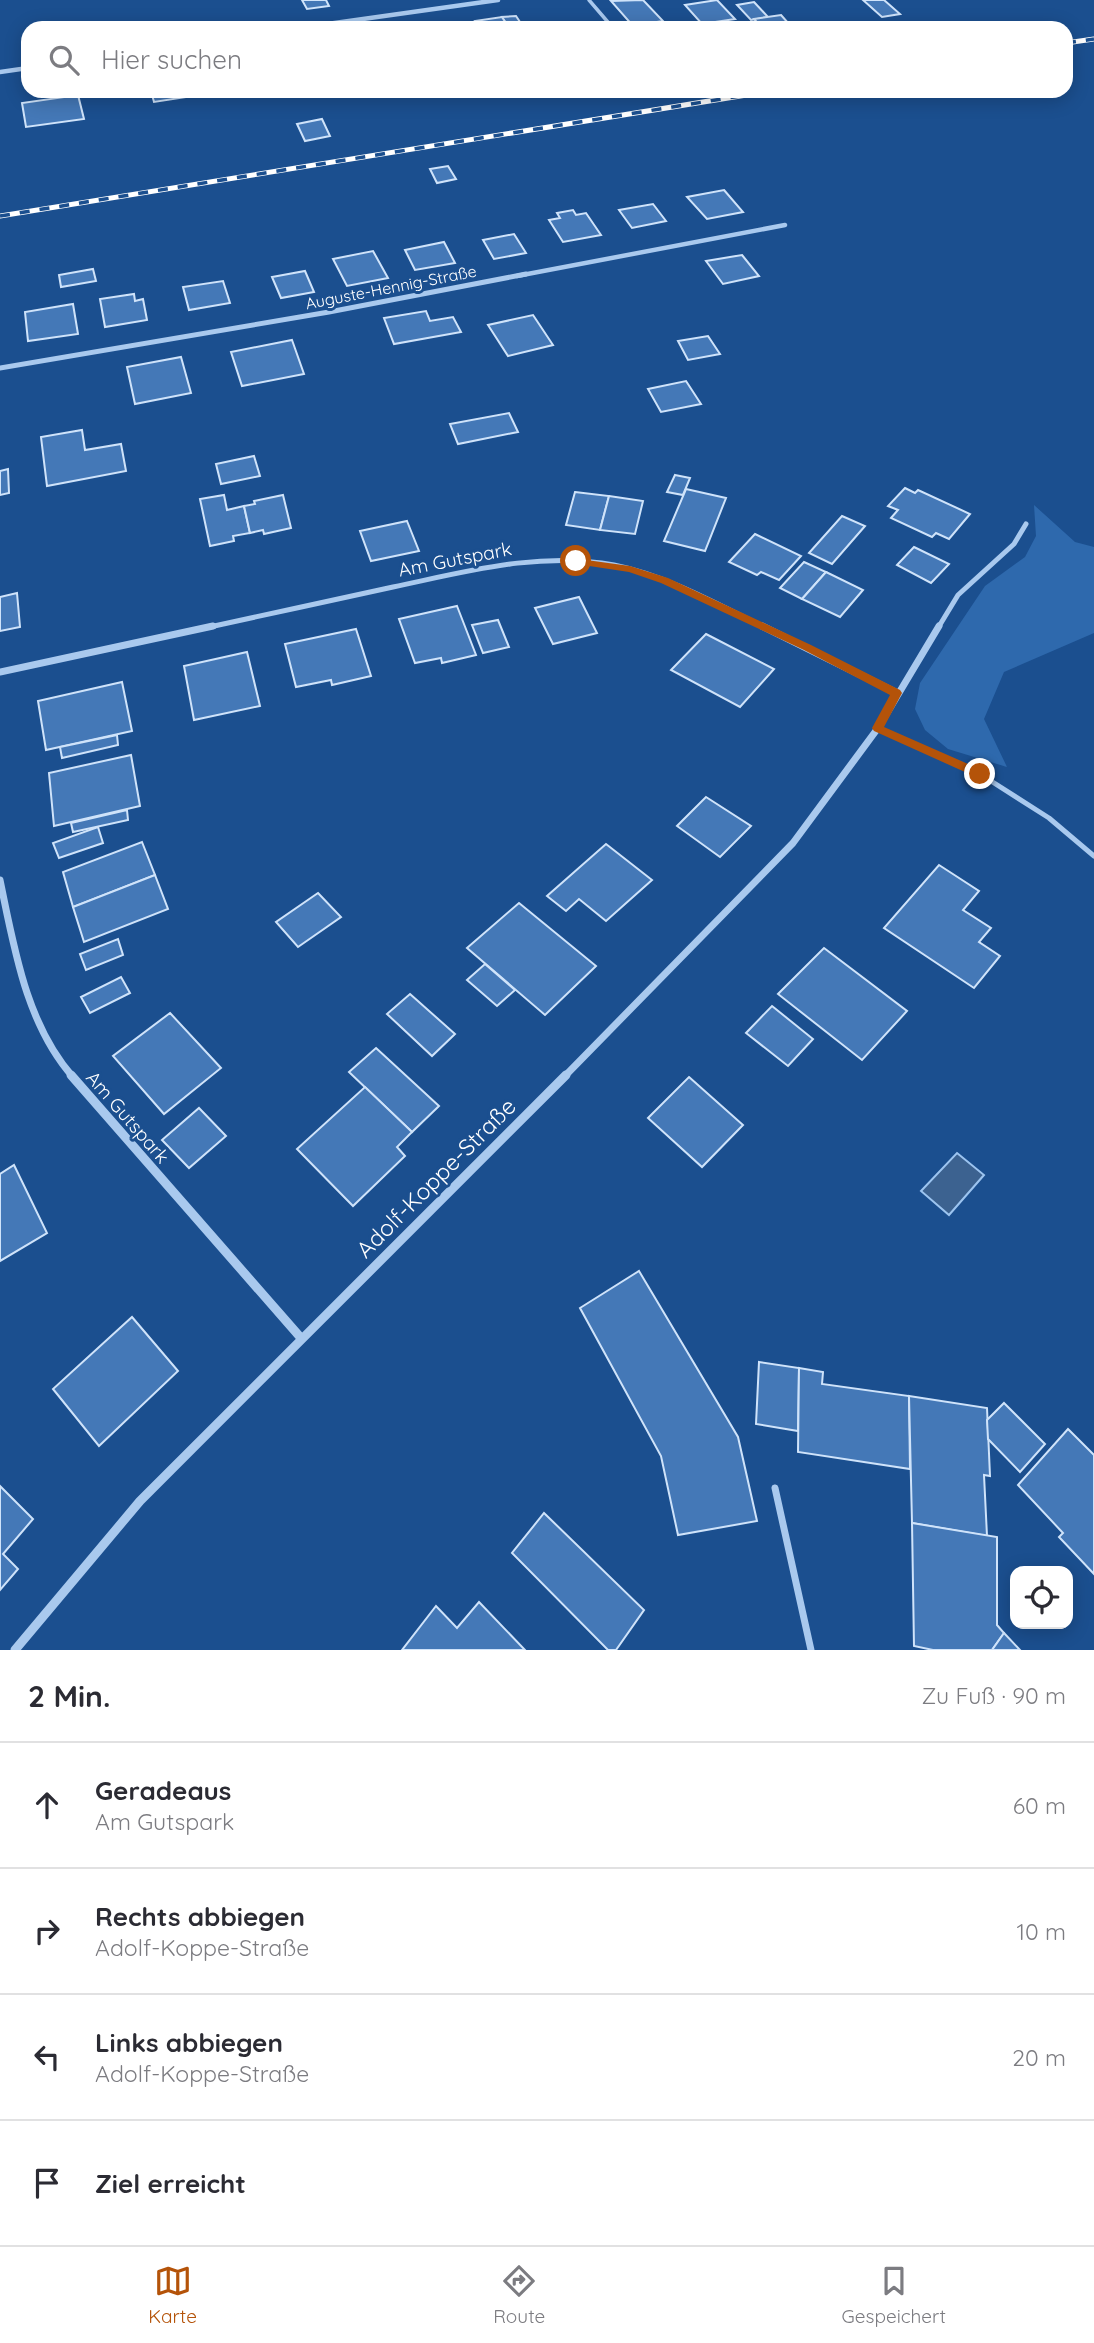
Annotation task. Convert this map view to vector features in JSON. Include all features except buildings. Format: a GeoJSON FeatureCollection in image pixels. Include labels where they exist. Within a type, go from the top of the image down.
{"type":"FeatureCollection","features":[{"type":"Feature","properties":{"kind":"street"},"geometry":{"type":"LineString","coordinates":[[349,21],[498,0]]}},
{"type":"Feature","properties":{"kind":"street"},"geometry":{"type":"LineString","coordinates":[[0,72],[21,69]]}},
{"type":"Feature","properties":{"kind":"street","name":"Auguste-Hennig-Straße"},"geometry":{"type":"LineString","coordinates":[[0,368],[329,312],[785,225]]}},
{"type":"Feature","properties":{"kind":"street","name":"Adolf-Koppe-Straße"},"geometry":{"type":"LineString","coordinates":[[15,1650],[140,1501],[526,1116],[793,843],[878,728],[958,595],[971,579],[1023,536],[1026,524]]}},
{"type":"Feature","properties":{"kind":"street","name":"Am Gutspark"},"geometry":{"type":"LineString","coordinates":[[0,672],[491,566],[544,560],[576,561],[630,569],[664,580],[808,647],[897,693]]}},
{"type":"Feature","properties":{"kind":"street","name":"Am Gutspark"},"geometry":{"type":"LineString","coordinates":[[0,880],[11,934],[30,1002],[58,1060],[301,1338]]}},
{"type":"Feature","properties":{"kind":"lane"},"geometry":{"type":"LineString","coordinates":[[589,0],[607,21]]}},
{"type":"Feature","properties":{"kind":"lane"},"geometry":{"type":"LineString","coordinates":[[878,728],[980,774],[1049,818],[1094,856]]}},
{"type":"Feature","properties":{"kind":"lane"},"geometry":{"type":"LineString","coordinates":[[775,1488],[811,1650]]}},
{"type":"Feature","properties":{"kind":"shaded area"},"geometry":{"type":"Polygon","coordinates":[[[1034,505],[1075,542],[1094,547],[1094,633],[1004,672],[984,719],[1007,767],[948,749],[925,730],[915,709],[920,683],[985,586],[1025,557],[1036,536],[1034,505]]]}},
{"type":"Feature","properties":{"kind":"shaded area"},"geometry":{"type":"Polygon","coordinates":[[[957,1153],[984,1175],[949,1215],[921,1191],[957,1153]]]}},
{"type":"Feature","properties":{"kind":"railway"},"geometry":{"type":"LineString","coordinates":[[1073,42],[1094,39]]}},
{"type":"Feature","properties":{"kind":"railway"},"geometry":{"type":"LineString","coordinates":[[0,216],[728,98]]}},
{"type":"Feature","properties":{"kind":"route"},"geometry":{"type":"LineString","coordinates":[[576,561],[630,569],[664,580],[808,647],[897,693],[878,728],[980,774]]}}]}
